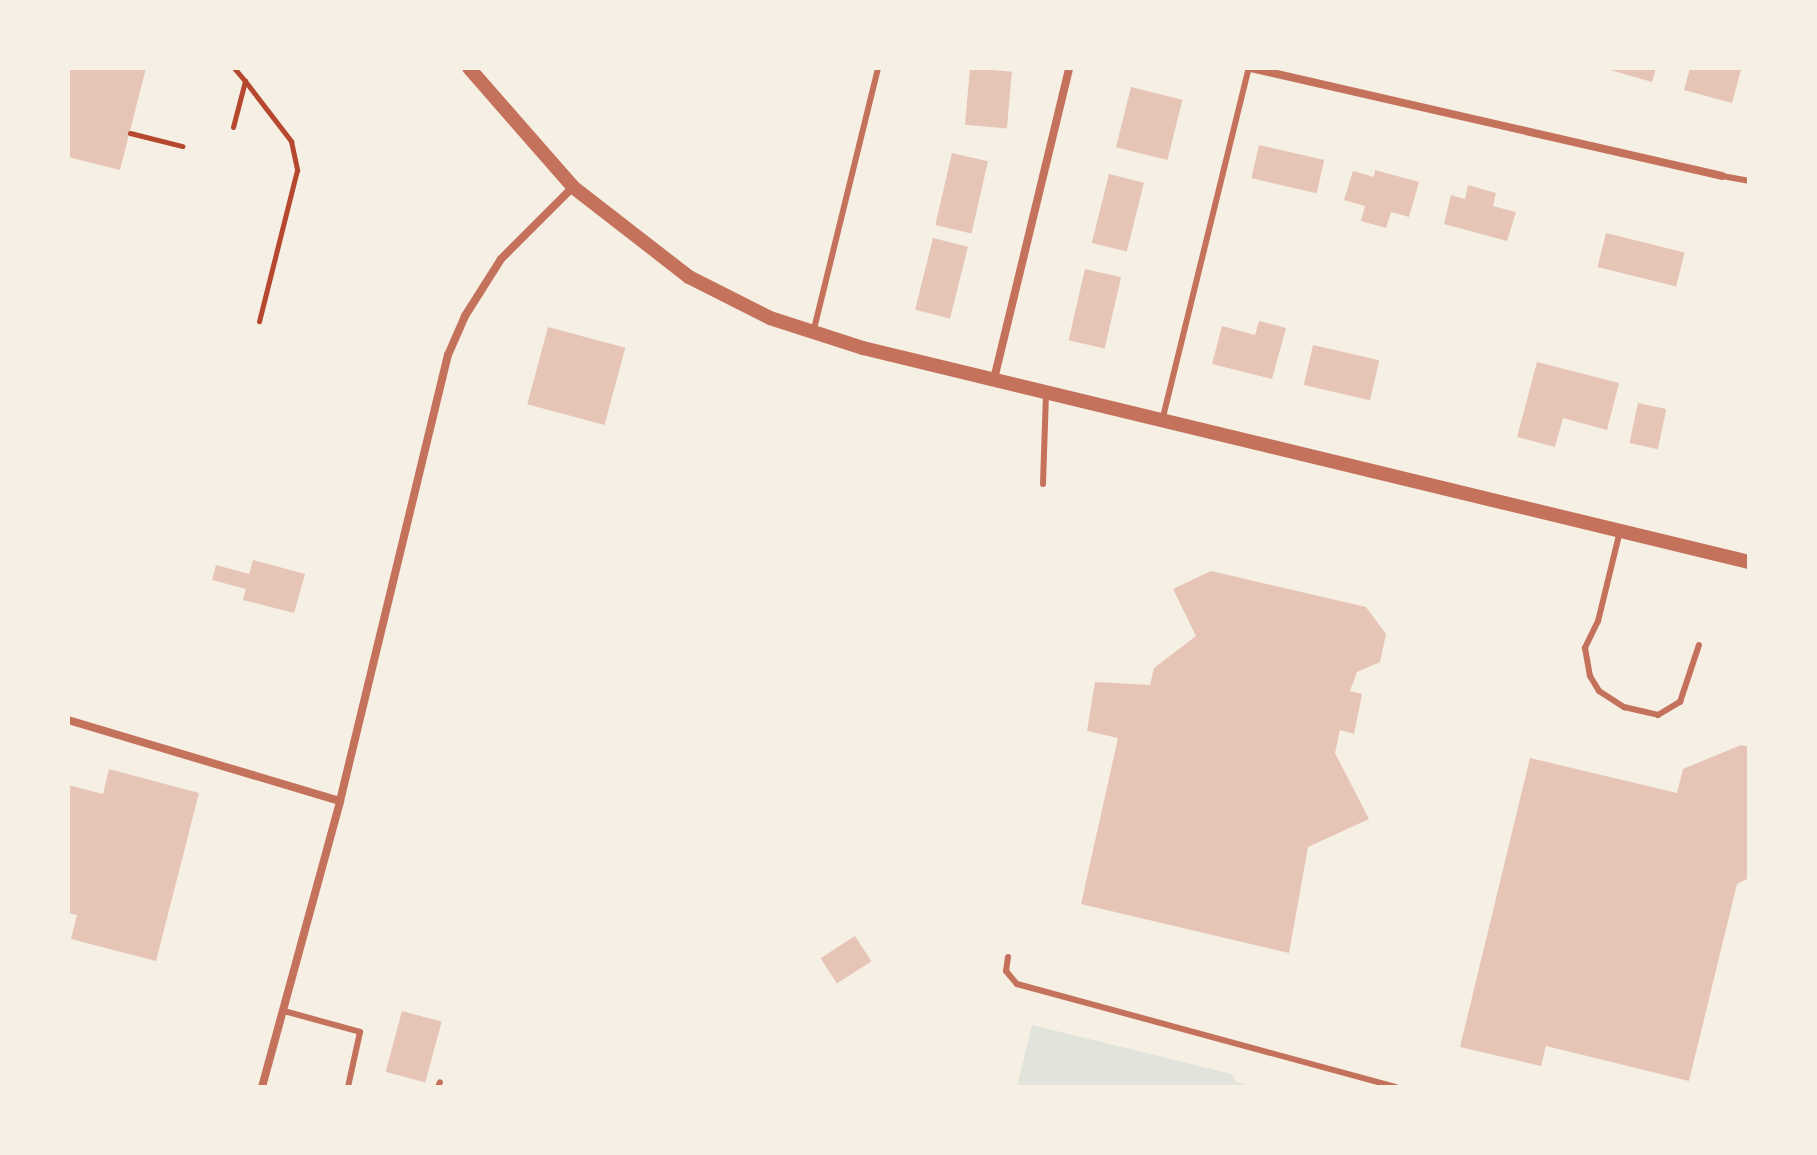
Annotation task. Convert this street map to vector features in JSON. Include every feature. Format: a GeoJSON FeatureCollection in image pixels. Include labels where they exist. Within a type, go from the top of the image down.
{"type":"FeatureCollection","features":[{"type":"Feature","properties":{"kind":"street"},"geometry":{"type":"LineString","coordinates":[[469,68],[573,187],[689,277],[747,308],[813,333],[994,379],[1163,417],[1749,562]]}},
{"type":"Feature","properties":{"kind":"street"},"geometry":{"type":"LineString","coordinates":[[994,379],[1069,68]]}},
{"type":"Feature","properties":{"kind":"street"},"geometry":{"type":"LineString","coordinates":[[1250,68],[1722,176]]}},
{"type":"Feature","properties":{"kind":"street"},"geometry":{"type":"LineString","coordinates":[[262,1087],[340,801],[448,355],[465,316],[501,259],[573,187]]}},
{"type":"Feature","properties":{"kind":"street"},"geometry":{"type":"LineString","coordinates":[[68,720],[340,801]]}},
{"type":"Feature","properties":{"kind":"lane"},"geometry":{"type":"LineString","coordinates":[[813,333],[878,68]]}},
{"type":"Feature","properties":{"kind":"lane"},"geometry":{"type":"LineString","coordinates":[[1163,417],[1250,68]]}},
{"type":"Feature","properties":{"kind":"lane"},"geometry":{"type":"LineString","coordinates":[[1722,176],[1749,181]]}},
{"type":"Feature","properties":{"kind":"lane"},"geometry":{"type":"LineString","coordinates":[[1043,484],[1046,391]]}},
{"type":"Feature","properties":{"kind":"lane"},"geometry":{"type":"LineString","coordinates":[[1620,531],[1598,621],[1585,648],[1590,676],[1599,691],[1624,707],[1658,715],[1680,702],[1699,645]]}},
{"type":"Feature","properties":{"kind":"lane"},"geometry":{"type":"LineString","coordinates":[[1008,957],[1006,971],[1017,984],[1396,1087]]}},
{"type":"Feature","properties":{"kind":"lane"},"geometry":{"type":"LineString","coordinates":[[284,1011],[360,1032],[348,1087]]}},
{"type":"Feature","properties":{"kind":"path"},"geometry":{"type":"LineString","coordinates":[[234,68],[291,141],[297,170],[259,321]]}},
{"type":"Feature","properties":{"kind":"path"},"geometry":{"type":"LineString","coordinates":[[233,127],[245,81]]}},
{"type":"Feature","properties":{"kind":"path"},"geometry":{"type":"LineString","coordinates":[[130,133],[182,146]]}},
{"type":"Feature","properties":{"kind":"shaded area"},"geometry":{"type":"Polygon","coordinates":[[[1032,1025],[1232,1074],[1236,1082],[1255,1087],[1017,1087],[1032,1025]]]}},
{"type":"Feature","properties":{"kind":"building"},"geometry":{"type":"Polygon","coordinates":[[[68,68],[146,68],[120,170],[68,157],[68,68]]]}},
{"type":"Feature","properties":{"kind":"building"},"geometry":{"type":"Polygon","coordinates":[[[970,68],[1012,72],[1007,128],[965,125],[970,68]]]}},
{"type":"Feature","properties":{"kind":"building"},"geometry":{"type":"Polygon","coordinates":[[[1603,68],[1656,68],[1652,82],[1603,68]]]}},
{"type":"Feature","properties":{"kind":"building"},"geometry":{"type":"Polygon","coordinates":[[[1690,68],[1741,70],[1732,103],[1684,90],[1690,68]]]}},
{"type":"Feature","properties":{"kind":"building"},"geometry":{"type":"Polygon","coordinates":[[[1131,87],[1182,100],[1167,160],[1116,147],[1131,87]]]}},
{"type":"Feature","properties":{"kind":"building"},"geometry":{"type":"Polygon","coordinates":[[[1259,145],[1324,160],[1317,193],[1251,178],[1259,145]]]}},
{"type":"Feature","properties":{"kind":"building"},"geometry":{"type":"Polygon","coordinates":[[[952,153],[988,161],[971,233],[935,225],[952,153]]]}},
{"type":"Feature","properties":{"kind":"building"},"geometry":{"type":"Polygon","coordinates":[[[1375,170],[1419,182],[1409,217],[1391,212],[1386,228],[1361,221],[1365,206],[1344,200],[1353,171],[1374,177],[1375,170]]]}},
{"type":"Feature","properties":{"kind":"building"},"geometry":{"type":"Polygon","coordinates":[[[1109,174],[1144,183],[1127,252],[1092,243],[1109,174]]]}},
{"type":"Feature","properties":{"kind":"building"},"geometry":{"type":"Polygon","coordinates":[[[1468,185],[1496,193],[1493,206],[1516,212],[1507,241],[1444,224],[1451,195],[1465,199],[1468,185]]]}},
{"type":"Feature","properties":{"kind":"building"},"geometry":{"type":"Polygon","coordinates":[[[1606,233],[1685,253],[1676,287],[1598,267],[1606,233]]]}},
{"type":"Feature","properties":{"kind":"building"},"geometry":{"type":"Polygon","coordinates":[[[933,238],[968,247],[950,319],[915,310],[933,238]]]}},
{"type":"Feature","properties":{"kind":"building"},"geometry":{"type":"Polygon","coordinates":[[[1085,269],[1121,277],[1105,348],[1069,340],[1085,269]]]}},
{"type":"Feature","properties":{"kind":"building"},"geometry":{"type":"Polygon","coordinates":[[[1259,321],[1286,328],[1272,379],[1212,364],[1222,326],[1255,335],[1259,321]]]}},
{"type":"Feature","properties":{"kind":"building"},"geometry":{"type":"Polygon","coordinates":[[[548,327],[625,348],[605,425],[527,404],[548,327]]]}},
{"type":"Feature","properties":{"kind":"building"},"geometry":{"type":"Polygon","coordinates":[[[1313,345],[1379,360],[1370,400],[1304,385],[1313,345]]]}},
{"type":"Feature","properties":{"kind":"building"},"geometry":{"type":"Polygon","coordinates":[[[1537,362],[1619,383],[1607,430],[1563,418],[1555,447],[1517,437],[1537,362]]]}},
{"type":"Feature","properties":{"kind":"building"},"geometry":{"type":"Polygon","coordinates":[[[1638,403],[1666,409],[1658,449],[1629,443],[1638,403]]]}},
{"type":"Feature","properties":{"kind":"building"},"geometry":{"type":"Polygon","coordinates":[[[253,560],[305,574],[294,613],[243,600],[246,589],[212,580],[216,565],[249,574],[253,560]]]}},
{"type":"Feature","properties":{"kind":"building"},"geometry":{"type":"Polygon","coordinates":[[[1211,571],[1366,607],[1386,634],[1380,662],[1357,672],[1350,691],[1362,694],[1354,734],[1340,730],[1335,753],[1369,819],[1308,847],[1289,953],[1081,904],[1118,738],[1087,731],[1095,682],[1150,685],[1154,668],[1196,636],[1173,589],[1211,571]]]}},
{"type":"Feature","properties":{"kind":"building"},"geometry":{"type":"Polygon","coordinates":[[[1741,745],[1749,747],[1749,878],[1737,884],[1689,1081],[1546,1046],[1541,1066],[1460,1047],[1530,758],[1677,793],[1683,769],[1741,745]]]}},
{"type":"Feature","properties":{"kind":"building"},"geometry":{"type":"Polygon","coordinates":[[[109,769],[199,793],[156,961],[71,939],[77,915],[68,913],[68,785],[103,794],[109,769]]]}},
{"type":"Feature","properties":{"kind":"building"},"geometry":{"type":"Polygon","coordinates":[[[855,936],[871,961],[837,983],[821,958],[855,936]]]}},
{"type":"Feature","properties":{"kind":"building"},"geometry":{"type":"Polygon","coordinates":[[[402,1011],[442,1022],[425,1082],[386,1072],[402,1011]]]}}]}
